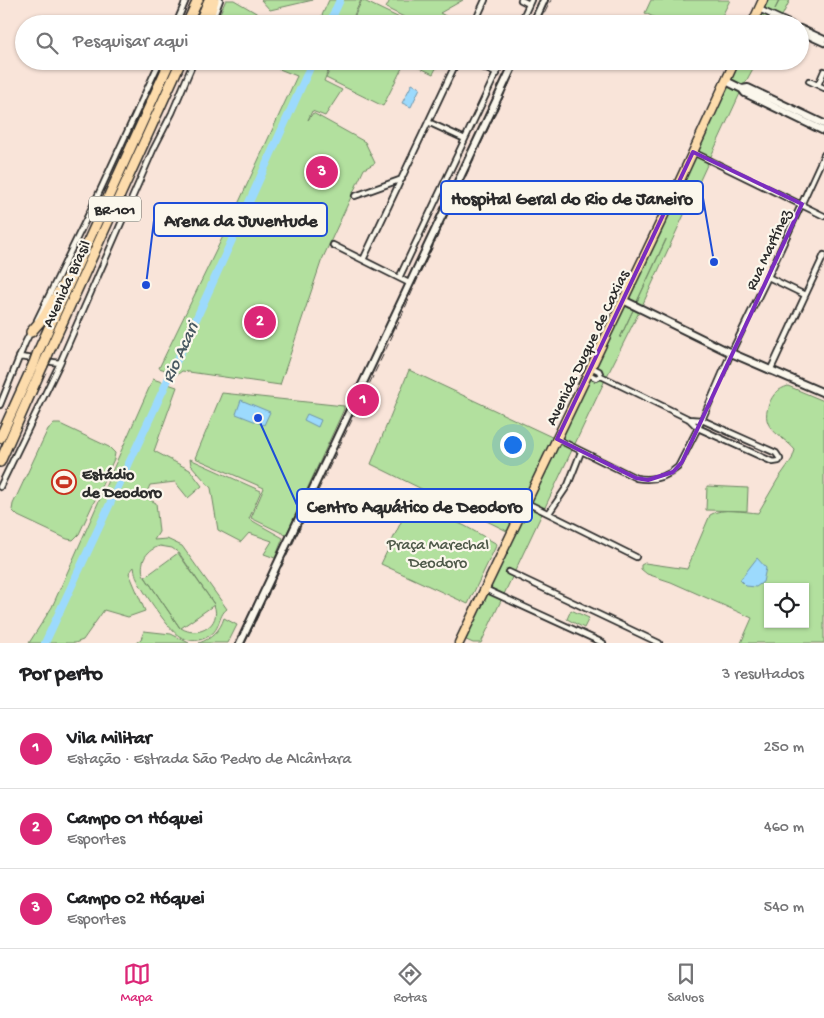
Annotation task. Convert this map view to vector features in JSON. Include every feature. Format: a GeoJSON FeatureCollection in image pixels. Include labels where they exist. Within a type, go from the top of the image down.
{"type":"FeatureCollection","features":[{"type":"Feature","properties":{"kind":"highway"},"geometry":{"type":"LineString","coordinates":[[191,15],[198,0]]}},
{"type":"Feature","properties":{"kind":"highway"},"geometry":{"type":"LineString","coordinates":[[202,15],[209,0]]}},
{"type":"Feature","properties":{"kind":"highway"},"geometry":{"type":"LineString","coordinates":[[210,15],[214,0]]}},
{"type":"Feature","properties":{"kind":"highway","name":"Avenida Brasil"},"geometry":{"type":"LineString","coordinates":[[0,438],[166,70]]}},
{"type":"Feature","properties":{"kind":"highway","name":"Avenida Brasil"},"geometry":{"type":"LineString","coordinates":[[0,462],[178,70]]}},
{"type":"Feature","properties":{"kind":"highway"},"geometry":{"type":"LineString","coordinates":[[31,332],[44,317],[62,284],[82,256]]}},
{"type":"Feature","properties":{"kind":"main road"},"geometry":{"type":"LineString","coordinates":[[756,15],[763,0]]}},
{"type":"Feature","properties":{"kind":"main road","name":"Avenida Duque de Caxias"},"geometry":{"type":"LineString","coordinates":[[459,643],[624,300],[731,70]]}},
{"type":"Feature","properties":{"kind":"street"},"geometry":{"type":"LineString","coordinates":[[180,15],[186,0]]}},
{"type":"Feature","properties":{"kind":"street"},"geometry":{"type":"LineString","coordinates":[[214,15],[220,0]]}},
{"type":"Feature","properties":{"kind":"street"},"geometry":{"type":"LineString","coordinates":[[478,15],[485,0]]}},
{"type":"Feature","properties":{"kind":"street"},"geometry":{"type":"LineString","coordinates":[[521,0],[530,2],[524,15]]}},
{"type":"Feature","properties":{"kind":"street"},"geometry":{"type":"LineString","coordinates":[[537,15],[544,0]]}},
{"type":"Feature","properties":{"kind":"street"},"geometry":{"type":"LineString","coordinates":[[759,9],[769,15]]}},
{"type":"Feature","properties":{"kind":"street"},"geometry":{"type":"LineString","coordinates":[[809,34],[824,39]]}},
{"type":"Feature","properties":{"kind":"street"},"geometry":{"type":"LineString","coordinates":[[809,35],[824,43]]}},
{"type":"Feature","properties":{"kind":"street"},"geometry":{"type":"LineString","coordinates":[[0,405],[19,357],[98,195],[156,70]]}},
{"type":"Feature","properties":{"kind":"street"},"geometry":{"type":"LineString","coordinates":[[0,487],[60,363],[153,150],[172,113],[190,70]]}},
{"type":"Feature","properties":{"kind":"street"},"geometry":{"type":"LineString","coordinates":[[363,260],[453,70]]}},
{"type":"Feature","properties":{"kind":"street"},"geometry":{"type":"LineString","coordinates":[[489,70],[497,74]]}},
{"type":"Feature","properties":{"kind":"street"},"geometry":{"type":"LineString","coordinates":[[399,278],[499,70]]}},
{"type":"Feature","properties":{"kind":"street"},"geometry":{"type":"LineString","coordinates":[[240,643],[511,70]]}},
{"type":"Feature","properties":{"kind":"street"},"geometry":{"type":"LineString","coordinates":[[818,85],[824,71]]}},
{"type":"Feature","properties":{"kind":"street"},"geometry":{"type":"LineString","coordinates":[[726,80],[742,89],[745,94],[824,131]]}},
{"type":"Feature","properties":{"kind":"street"},"geometry":{"type":"LineString","coordinates":[[810,80],[824,88]]}},
{"type":"Feature","properties":{"kind":"street"},"geometry":{"type":"LineString","coordinates":[[742,89],[748,88],[824,124]]}},
{"type":"Feature","properties":{"kind":"street"},"geometry":{"type":"LineString","coordinates":[[428,122],[465,139]]}},
{"type":"Feature","properties":{"kind":"street"},"geometry":{"type":"LineString","coordinates":[[468,134],[478,139]]}},
{"type":"Feature","properties":{"kind":"street"},"geometry":{"type":"LineString","coordinates":[[693,152],[824,216]]}},
{"type":"Feature","properties":{"kind":"street","name":"Rua Martínez"},"geometry":{"type":"LineString","coordinates":[[581,452],[636,478],[648,480],[673,472],[682,462],[824,154]]}},
{"type":"Feature","properties":{"kind":"street"},"geometry":{"type":"LineString","coordinates":[[355,196],[402,179]]}},
{"type":"Feature","properties":{"kind":"street"},"geometry":{"type":"LineString","coordinates":[[333,245],[410,283]]}},
{"type":"Feature","properties":{"kind":"street"},"geometry":{"type":"LineString","coordinates":[[770,371],[824,255]]}},
{"type":"Feature","properties":{"kind":"street"},"geometry":{"type":"LineString","coordinates":[[768,277],[805,295]]}},
{"type":"Feature","properties":{"kind":"street"},"geometry":{"type":"LineString","coordinates":[[624,300],[731,353],[824,393]]}},
{"type":"Feature","properties":{"kind":"street"},"geometry":{"type":"LineString","coordinates":[[19,357],[60,363]]}},
{"type":"Feature","properties":{"kind":"street"},"geometry":{"type":"LineString","coordinates":[[590,371],[599,372],[601,376],[689,419],[698,428],[774,462],[780,459],[776,453],[741,437],[702,420],[689,419]]}},
{"type":"Feature","properties":{"kind":"street"},"geometry":{"type":"LineString","coordinates":[[737,445],[741,437]]}},
{"type":"Feature","properties":{"kind":"street"},"geometry":{"type":"LineString","coordinates":[[549,513],[568,485],[581,452],[557,439]]}},
{"type":"Feature","properties":{"kind":"street"},"geometry":{"type":"LineString","coordinates":[[527,502],[636,557]]}},
{"type":"Feature","properties":{"kind":"street"},"geometry":{"type":"LineString","coordinates":[[509,572],[659,643]]}},
{"type":"Feature","properties":{"kind":"street"},"geometry":{"type":"LineString","coordinates":[[485,589],[604,643]]}},
{"type":"Feature","properties":{"kind":"highlighted area"},"geometry":{"type":"Polygon","coordinates":[[[693,152],[802,204],[682,462],[673,472],[648,480],[636,478],[557,439],[693,152]]]}},
{"type":"Feature","properties":{"kind":"green space"},"geometry":{"type":"Polygon","coordinates":[[[226,0],[234,0],[260,15],[219,15],[226,0]]]}},
{"type":"Feature","properties":{"kind":"green space"},"geometry":{"type":"Polygon","coordinates":[[[261,0],[313,0],[270,10],[261,0]]]}},
{"type":"Feature","properties":{"kind":"green space"},"geometry":{"type":"Polygon","coordinates":[[[329,0],[361,0],[354,15],[322,15],[329,0]]]}},
{"type":"Feature","properties":{"kind":"green space"},"geometry":{"type":"Polygon","coordinates":[[[362,0],[393,15],[355,15],[362,0]]]}},
{"type":"Feature","properties":{"kind":"green space"},"geometry":{"type":"Polygon","coordinates":[[[390,0],[463,0],[440,13],[444,15],[400,15],[386,8],[390,0]]]}},
{"type":"Feature","properties":{"kind":"green space"},"geometry":{"type":"Polygon","coordinates":[[[651,0],[730,0],[722,15],[649,15],[645,13],[651,0]]]}},
{"type":"Feature","properties":{"kind":"green space"},"geometry":{"type":"Polygon","coordinates":[[[764,0],[779,0],[775,9],[780,0],[790,0],[782,15],[757,15],[764,0]]]}},
{"type":"Feature","properties":{"kind":"green space"},"geometry":{"type":"Polygon","coordinates":[[[282,70],[328,70],[324,81],[342,90],[325,116],[312,111],[308,120],[313,113],[365,142],[375,163],[364,169],[321,262],[280,385],[182,371],[178,374],[159,368],[228,226],[297,76],[282,70]]]}},
{"type":"Feature","properties":{"kind":"green space"},"geometry":{"type":"Polygon","coordinates":[[[330,70],[401,70],[383,106],[326,78],[330,70]]]}},
{"type":"Feature","properties":{"kind":"green space"},"geometry":{"type":"Polygon","coordinates":[[[425,70],[435,70],[433,74],[425,70]]]}},
{"type":"Feature","properties":{"kind":"green space"},"geometry":{"type":"Polygon","coordinates":[[[731,70],[752,70],[481,643],[473,643],[462,638],[509,532],[371,464],[409,370],[556,439],[731,70]],[[666,239],[620,338],[666,240],[666,239]]]}},
{"type":"Feature","properties":{"kind":"green space"},"geometry":{"type":"Polygon","coordinates":[[[153,379],[177,387],[154,451],[190,470],[202,486],[188,498],[175,482],[150,485],[145,497],[156,503],[159,532],[154,540],[167,539],[182,546],[227,609],[217,628],[210,635],[199,640],[189,640],[179,636],[163,619],[146,594],[137,579],[134,567],[129,573],[145,611],[128,617],[104,610],[83,640],[75,643],[29,643],[52,607],[153,379]],[[160,546],[151,550],[144,560],[143,574],[145,577],[178,553],[214,604],[179,553],[172,548],[160,546]],[[214,605],[181,628],[194,632],[207,628],[215,619],[214,605]]]}},
{"type":"Feature","properties":{"kind":"green space"},"geometry":{"type":"Polygon","coordinates":[[[788,386],[824,401],[824,643],[741,643],[752,618],[671,582],[647,574],[641,569],[641,565],[645,563],[687,569],[710,515],[721,511],[758,513],[792,459],[795,450],[773,431],[767,420],[769,404],[779,390],[788,386]]]}},
{"type":"Feature","properties":{"kind":"green space"},"geometry":{"type":"Polygon","coordinates":[[[222,393],[344,406],[286,535],[251,518],[264,488],[195,458],[222,393]]]}},
{"type":"Feature","properties":{"kind":"green space","name":"Estádio de Deodoro"},"geometry":{"type":"Polygon","coordinates":[[[54,424],[60,424],[109,447],[115,453],[114,459],[79,534],[73,540],[18,516],[12,510],[13,504],[48,429],[54,424]]]}},
{"type":"Feature","properties":{"kind":"green space"},"geometry":{"type":"Polygon","coordinates":[[[190,459],[261,491],[249,519],[283,538],[275,558],[264,554],[272,541],[249,533],[241,542],[218,530],[211,488],[191,465],[190,459]]]}},
{"type":"Feature","properties":{"kind":"green space"},"geometry":{"type":"Polygon","coordinates":[[[707,486],[748,488],[747,511],[706,510],[707,486]]]}},
{"type":"Feature","properties":{"kind":"green space","name":"Praça Marechal Deodoro"},"geometry":{"type":"Polygon","coordinates":[[[411,501],[465,526],[497,544],[468,604],[381,564],[411,501]]]}},
{"type":"Feature","properties":{"kind":"green space"},"geometry":{"type":"Polygon","coordinates":[[[571,610],[589,618],[584,628],[567,619],[571,610]]]}},
{"type":"Feature","properties":{"kind":"green space"},"geometry":{"type":"Polygon","coordinates":[[[224,618],[237,625],[228,643],[199,643],[214,634],[224,618]]]}},
{"type":"Feature","properties":{"kind":"green space"},"geometry":{"type":"Polygon","coordinates":[[[144,631],[171,634],[189,643],[136,643],[141,639],[144,631]]]}},
{"type":"Feature","properties":{"kind":"water"},"geometry":{"type":"Polygon","coordinates":[[[412,84],[420,88],[411,107],[402,103],[412,84]]]}},
{"type":"Feature","properties":{"kind":"water"},"geometry":{"type":"Polygon","coordinates":[[[241,400],[270,412],[264,425],[236,414],[241,400]]]}},
{"type":"Feature","properties":{"kind":"water"},"geometry":{"type":"Polygon","coordinates":[[[307,414],[321,420],[318,427],[304,420],[307,414]]]}},
{"type":"Feature","properties":{"kind":"water"},"geometry":{"type":"Polygon","coordinates":[[[757,558],[766,568],[763,582],[756,587],[746,586],[740,580],[757,558]]]}},
{"type":"Feature","properties":{"kind":"waterway","name":"Rio Acari"},"geometry":{"type":"LineString","coordinates":[[333,15],[340,0]]}},
{"type":"Feature","properties":{"kind":"waterway","name":"Rio Acari"},"geometry":{"type":"LineString","coordinates":[[45,643],[193,326],[309,70]]}},
{"type":"Feature","properties":{"kind":"railway"},"geometry":{"type":"LineString","coordinates":[[544,15],[551,0]]}},
{"type":"Feature","properties":{"kind":"railway"},"geometry":{"type":"LineString","coordinates":[[245,643],[398,324],[516,70]]}},
{"type":"Feature","properties":{"kind":"place","name":"Campo 02 Hóquei"},"geometry":{"type":"Point","coordinates":[322,172]}},
{"type":"Feature","properties":{"kind":"place","name":"Hospital Geral do Rio de Janeiro"},"geometry":{"type":"Point","coordinates":[714,262]}},
{"type":"Feature","properties":{"kind":"place","name":"Arena da Juventude"},"geometry":{"type":"Point","coordinates":[146,285]}},
{"type":"Feature","properties":{"kind":"place","name":"Campo 01 Hóquei"},"geometry":{"type":"Point","coordinates":[260,322]}},
{"type":"Feature","properties":{"kind":"place","name":"Vila Militar"},"geometry":{"type":"Point","coordinates":[363,400]}},
{"type":"Feature","properties":{"kind":"place","name":"Centro Aquático de Deodoro"},"geometry":{"type":"Point","coordinates":[258,418]}},
{"type":"Feature","properties":{"kind":"place","name":"Estádio de Deodoro"},"geometry":{"type":"Point","coordinates":[64,482]}}]}
